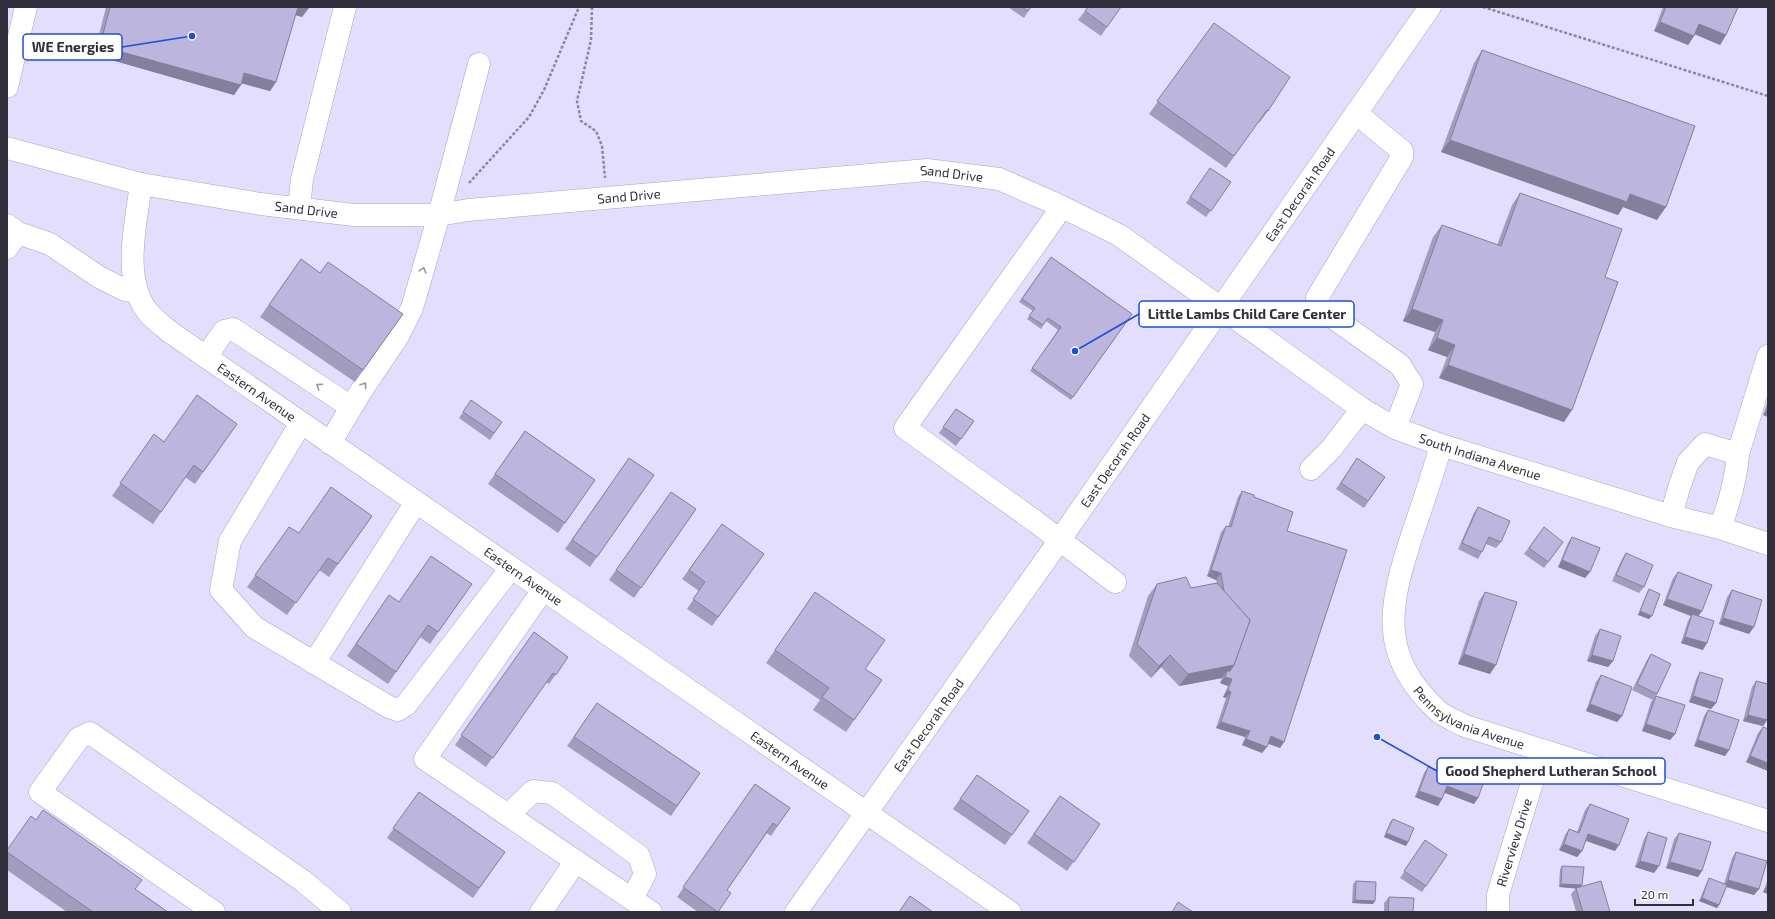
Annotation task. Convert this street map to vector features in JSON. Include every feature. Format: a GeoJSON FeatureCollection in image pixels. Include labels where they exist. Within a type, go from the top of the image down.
{"type":"FeatureCollection","features":[{"type":"Feature","properties":{"kind":"street"},"geometry":{"type":"LineString","coordinates":[[7,87],[7,80],[26,7]]}},
{"type":"Feature","properties":{"kind":"street"},"geometry":{"type":"LineString","coordinates":[[298,208],[302,179],[346,7]]}},
{"type":"Feature","properties":{"kind":"street","name":"East Decorah Road"},"geometry":{"type":"LineString","coordinates":[[796,912],[865,812],[1059,541],[1430,7]]}},
{"type":"Feature","properties":{"kind":"street"},"geometry":{"type":"LineString","coordinates":[[330,443],[361,391],[398,336],[412,308],[439,215],[479,64]]}},
{"type":"Feature","properties":{"kind":"street"},"geometry":{"type":"LineString","coordinates":[[1356,113],[1402,151],[1402,157],[1317,298],[1318,308],[1400,365],[1412,384],[1395,428]]}},
{"type":"Feature","properties":{"kind":"street","name":"Sand Drive"},"geometry":{"type":"LineString","coordinates":[[7,148],[141,184],[261,204],[354,215],[439,215],[468,210],[927,170],[999,179],[1062,207],[1119,235],[1221,308]]}},
{"type":"Feature","properties":{"kind":"street","name":"Eastern Avenue"},"geometry":{"type":"LineString","coordinates":[[141,184],[132,256],[136,292],[147,312],[170,332],[1010,912]]}},
{"type":"Feature","properties":{"kind":"street"},"geometry":{"type":"LineString","coordinates":[[1062,207],[905,428],[1036,522],[1059,541],[1116,582]]}},
{"type":"Feature","properties":{"kind":"street"},"geometry":{"type":"LineString","coordinates":[[11,235],[50,244],[99,277],[125,290],[136,292]]}},
{"type":"Feature","properties":{"kind":"street","name":"South Indiana Avenue"},"geometry":{"type":"LineString","coordinates":[[1221,308],[1362,409],[1395,428],[1441,444],[1671,516],[1720,528],[1768,544]]}},
{"type":"Feature","properties":{"kind":"street"},"geometry":{"type":"LineString","coordinates":[[206,357],[224,331],[233,329],[351,408]]}},
{"type":"Feature","properties":{"kind":"street"},"geometry":{"type":"LineString","coordinates":[[1720,528],[1729,503],[1736,473],[1738,454],[1768,356]]}},
{"type":"Feature","properties":{"kind":"street"},"geometry":{"type":"LineString","coordinates":[[1311,469],[1331,448],[1362,409]]}},
{"type":"Feature","properties":{"kind":"street"},"geometry":{"type":"LineString","coordinates":[[301,422],[230,541],[222,590],[254,627],[389,708],[398,710],[406,705],[511,568]]}},
{"type":"Feature","properties":{"kind":"street","name":"Pennsylvania Avenue"},"geometry":{"type":"LineString","coordinates":[[1441,444],[1399,576],[1394,603],[1393,630],[1398,654],[1407,673],[1439,712],[1465,726],[1768,821]]}},
{"type":"Feature","properties":{"kind":"street"},"geometry":{"type":"LineString","coordinates":[[1671,516],[1688,462],[1705,444],[1738,454]]}},
{"type":"Feature","properties":{"kind":"street"},"geometry":{"type":"LineString","coordinates":[[314,663],[416,502]]}},
{"type":"Feature","properties":{"kind":"street"},"geometry":{"type":"LineString","coordinates":[[544,590],[425,759],[651,912]]}},
{"type":"Feature","properties":{"kind":"street"},"geometry":{"type":"LineString","coordinates":[[214,912],[40,792],[80,738],[90,733],[303,881],[340,912]]}},
{"type":"Feature","properties":{"kind":"street","name":"Riverview Drive"},"geometry":{"type":"LineString","coordinates":[[1498,912],[1498,895],[1542,750]]}},
{"type":"Feature","properties":{"kind":"street"},"geometry":{"type":"LineString","coordinates":[[508,815],[533,791],[552,793],[639,856],[645,874],[632,899]]}},
{"type":"Feature","properties":{"kind":"street"},"geometry":{"type":"LineString","coordinates":[[541,912],[576,861]]}},
{"type":"Feature","properties":{"kind":"path"},"geometry":{"type":"LineString","coordinates":[[466,186],[529,117],[546,84],[579,7]]}},
{"type":"Feature","properties":{"kind":"path"},"geometry":{"type":"LineString","coordinates":[[592,7],[591,40],[577,101],[581,121],[596,131],[602,146],[605,175],[605,198]]}},
{"type":"Feature","properties":{"kind":"path"},"geometry":{"type":"LineString","coordinates":[[1483,7],[1768,96]]}},
{"type":"Feature","properties":{"kind":"building"},"geometry":{"type":"Polygon","coordinates":[[[110,7],[298,7],[276,82],[244,73],[241,85],[100,46],[110,7]]]}},
{"type":"Feature","properties":{"kind":"building"},"geometry":{"type":"Polygon","coordinates":[[[1022,7],[1031,7],[1028,11],[1022,7]]]}},
{"type":"Feature","properties":{"kind":"building"},"geometry":{"type":"Polygon","coordinates":[[[1088,7],[1121,7],[1107,27],[1085,11],[1088,7]]]}},
{"type":"Feature","properties":{"kind":"building"},"geometry":{"type":"Polygon","coordinates":[[[1666,7],[1738,7],[1726,35],[1699,24],[1694,36],[1660,22],[1666,7]]]}},
{"type":"Feature","properties":{"kind":"building"},"geometry":{"type":"Polygon","coordinates":[[[1214,23],[1290,77],[1268,111],[1267,110],[1234,156],[1157,101],[1214,23]]]}},
{"type":"Feature","properties":{"kind":"building"},"geometry":{"type":"Polygon","coordinates":[[[1482,50],[1695,126],[1666,207],[1630,194],[1627,202],[1450,140],[1482,50]]]}},
{"type":"Feature","properties":{"kind":"building"},"geometry":{"type":"Polygon","coordinates":[[[1210,168],[1231,182],[1211,211],[1190,197],[1210,168]]]}},
{"type":"Feature","properties":{"kind":"building"},"geometry":{"type":"Polygon","coordinates":[[[1520,193],[1622,229],[1605,277],[1618,282],[1572,410],[1448,365],[1455,345],[1437,338],[1443,320],[1412,309],[1442,225],[1501,246],[1520,193]]]}},
{"type":"Feature","properties":{"kind":"building"},"geometry":{"type":"Polygon","coordinates":[[[1051,257],[1132,314],[1073,397],[1032,368],[1061,327],[1048,318],[1043,325],[1029,316],[1035,308],[1022,299],[1051,257]]]}},
{"type":"Feature","properties":{"kind":"building"},"geometry":{"type":"Polygon","coordinates":[[[301,259],[320,273],[328,262],[403,314],[363,370],[269,305],[301,259]]]}},
{"type":"Feature","properties":{"kind":"building"},"geometry":{"type":"Polygon","coordinates":[[[197,395],[237,424],[203,472],[194,465],[161,512],[120,483],[154,434],[164,442],[197,395]]]}},
{"type":"Feature","properties":{"kind":"building"},"geometry":{"type":"Polygon","coordinates":[[[471,400],[502,422],[494,433],[463,412],[471,400]]]}},
{"type":"Feature","properties":{"kind":"building"},"geometry":{"type":"Polygon","coordinates":[[[956,409],[974,421],[961,439],[943,427],[956,409]]]}},
{"type":"Feature","properties":{"kind":"building"},"geometry":{"type":"Polygon","coordinates":[[[525,431],[595,480],[565,523],[495,474],[525,431]]]}},
{"type":"Feature","properties":{"kind":"building"},"geometry":{"type":"Polygon","coordinates":[[[629,458],[654,475],[597,557],[572,540],[629,458]]]}},
{"type":"Feature","properties":{"kind":"building"},"geometry":{"type":"Polygon","coordinates":[[[1357,458],[1385,477],[1368,501],[1341,483],[1357,458]]]}},
{"type":"Feature","properties":{"kind":"building"},"geometry":{"type":"Polygon","coordinates":[[[331,487],[372,516],[338,564],[328,558],[296,603],[255,575],[289,527],[299,533],[331,487]]]}},
{"type":"Feature","properties":{"kind":"building"},"geometry":{"type":"Polygon","coordinates":[[[1242,491],[1293,512],[1287,531],[1347,550],[1284,742],[1271,736],[1267,747],[1246,739],[1250,731],[1221,722],[1231,692],[1228,690],[1232,679],[1225,677],[1227,671],[1230,671],[1234,665],[1250,620],[1224,591],[1221,573],[1211,570],[1226,526],[1231,527],[1242,491]]]}},
{"type":"Feature","properties":{"kind":"building"},"geometry":{"type":"Polygon","coordinates":[[[671,492],[696,509],[641,588],[616,570],[671,492]]]}},
{"type":"Feature","properties":{"kind":"building"},"geometry":{"type":"Polygon","coordinates":[[[1478,507],[1510,521],[1501,542],[1489,537],[1482,552],[1462,543],[1478,507]]]}},
{"type":"Feature","properties":{"kind":"building"},"geometry":{"type":"Polygon","coordinates":[[[722,524],[764,554],[718,617],[693,599],[705,582],[689,570],[722,524]]]}},
{"type":"Feature","properties":{"kind":"building"},"geometry":{"type":"Polygon","coordinates":[[[1544,527],[1563,542],[1548,562],[1529,548],[1544,527]]]}},
{"type":"Feature","properties":{"kind":"building"},"geometry":{"type":"Polygon","coordinates":[[[1572,537],[1600,548],[1590,572],[1562,560],[1572,537]]]}},
{"type":"Feature","properties":{"kind":"building"},"geometry":{"type":"Polygon","coordinates":[[[1626,553],[1653,565],[1644,587],[1616,575],[1626,553]]]}},
{"type":"Feature","properties":{"kind":"building"},"geometry":{"type":"Polygon","coordinates":[[[431,556],[472,584],[438,632],[428,625],[396,672],[356,644],[389,595],[399,602],[431,556]]]}},
{"type":"Feature","properties":{"kind":"building"},"geometry":{"type":"Polygon","coordinates":[[[1678,572],[1712,585],[1702,611],[1667,599],[1678,572]]]}},
{"type":"Feature","properties":{"kind":"building"},"geometry":{"type":"Polygon","coordinates":[[[1186,577],[1191,588],[1217,583],[1250,620],[1234,665],[1188,674],[1170,655],[1159,666],[1137,644],[1157,584],[1186,577]]]}},
{"type":"Feature","properties":{"kind":"building"},"geometry":{"type":"Polygon","coordinates":[[[1649,589],[1660,594],[1652,616],[1640,611],[1649,589]]]}},
{"type":"Feature","properties":{"kind":"building"},"geometry":{"type":"Polygon","coordinates":[[[1732,590],[1762,600],[1754,627],[1723,618],[1732,590]]]}},
{"type":"Feature","properties":{"kind":"building"},"geometry":{"type":"Polygon","coordinates":[[[815,592],[885,640],[865,669],[882,680],[854,720],[822,697],[829,688],[775,650],[815,592]]]}},
{"type":"Feature","properties":{"kind":"building"},"geometry":{"type":"Polygon","coordinates":[[[1485,592],[1517,602],[1496,665],[1464,654],[1485,592]]]}},
{"type":"Feature","properties":{"kind":"building"},"geometry":{"type":"Polygon","coordinates":[[[1692,614],[1714,621],[1707,643],[1685,637],[1692,614]]]}},
{"type":"Feature","properties":{"kind":"building"},"geometry":{"type":"Polygon","coordinates":[[[1600,629],[1621,636],[1613,661],[1592,655],[1600,629]]]}},
{"type":"Feature","properties":{"kind":"building"},"geometry":{"type":"Polygon","coordinates":[[[534,632],[568,657],[556,675],[553,673],[493,758],[461,735],[534,632]]]}},
{"type":"Feature","properties":{"kind":"building"},"geometry":{"type":"Polygon","coordinates":[[[1651,654],[1671,664],[1657,694],[1637,684],[1651,654]]]}},
{"type":"Feature","properties":{"kind":"building"},"geometry":{"type":"Polygon","coordinates":[[[1700,672],[1723,679],[1716,703],[1693,696],[1700,672]]]}},
{"type":"Feature","properties":{"kind":"building"},"geometry":{"type":"Polygon","coordinates":[[[1601,675],[1632,687],[1622,716],[1590,704],[1601,675]]]}},
{"type":"Feature","properties":{"kind":"building"},"geometry":{"type":"Polygon","coordinates":[[[1756,681],[1768,684],[1767,720],[1748,715],[1756,681]]]}},
{"type":"Feature","properties":{"kind":"building"},"geometry":{"type":"Polygon","coordinates":[[[1656,696],[1685,705],[1675,734],[1646,724],[1656,696]]]}},
{"type":"Feature","properties":{"kind":"building"},"geometry":{"type":"Polygon","coordinates":[[[597,703],[700,773],[677,806],[574,737],[597,703]]]}},
{"type":"Feature","properties":{"kind":"building"},"geometry":{"type":"Polygon","coordinates":[[[1708,710],[1739,720],[1729,750],[1698,740],[1708,710]]]}},
{"type":"Feature","properties":{"kind":"building"},"geometry":{"type":"Polygon","coordinates":[[[1763,727],[1768,729],[1768,763],[1750,756],[1763,727]]]}},
{"type":"Feature","properties":{"kind":"building"},"geometry":{"type":"Polygon","coordinates":[[[1450,759],[1487,773],[1478,798],[1447,786],[1442,799],[1419,791],[1428,767],[1445,773],[1450,759]]]}},
{"type":"Feature","properties":{"kind":"building"},"geometry":{"type":"Polygon","coordinates":[[[977,775],[1029,811],[1012,835],[960,799],[977,775]]]}},
{"type":"Feature","properties":{"kind":"building"},"geometry":{"type":"Polygon","coordinates":[[[755,784],[790,808],[777,826],[773,823],[727,890],[731,893],[718,912],[683,887],[755,784]]]}},
{"type":"Feature","properties":{"kind":"building"},"geometry":{"type":"Polygon","coordinates":[[[419,792],[505,852],[479,888],[393,828],[419,792]]]}},
{"type":"Feature","properties":{"kind":"building"},"geometry":{"type":"Polygon","coordinates":[[[1060,796],[1100,824],[1074,862],[1034,834],[1060,796]]]}},
{"type":"Feature","properties":{"kind":"building"},"geometry":{"type":"Polygon","coordinates":[[[1590,804],[1629,819],[1619,845],[1588,834],[1582,851],[1564,844],[1569,829],[1579,833],[1590,804]]]}},
{"type":"Feature","properties":{"kind":"building"},"geometry":{"type":"Polygon","coordinates":[[[43,810],[142,880],[135,889],[168,912],[93,912],[7,852],[31,816],[36,820],[43,810]]]}},
{"type":"Feature","properties":{"kind":"building"},"geometry":{"type":"Polygon","coordinates":[[[1393,819],[1414,828],[1408,842],[1386,833],[1393,819]]]}},
{"type":"Feature","properties":{"kind":"building"},"geometry":{"type":"Polygon","coordinates":[[[1648,832],[1667,838],[1659,866],[1640,861],[1648,832]]]}},
{"type":"Feature","properties":{"kind":"building"},"geometry":{"type":"Polygon","coordinates":[[[1679,833],[1711,842],[1702,871],[1670,862],[1679,833]]]}},
{"type":"Feature","properties":{"kind":"building"},"geometry":{"type":"Polygon","coordinates":[[[1425,840],[1447,855],[1426,886],[1404,871],[1425,840]]]}},
{"type":"Feature","properties":{"kind":"building"},"geometry":{"type":"Polygon","coordinates":[[[1736,852],[1767,861],[1759,889],[1728,880],[1736,852]]]}},
{"type":"Feature","properties":{"kind":"building"},"geometry":{"type":"Polygon","coordinates":[[[1562,866],[1584,867],[1582,885],[1561,884],[1562,866]]]}},
{"type":"Feature","properties":{"kind":"building"},"geometry":{"type":"Polygon","coordinates":[[[1709,878],[1727,885],[1719,905],[1702,898],[1709,878]]]}},
{"type":"Feature","properties":{"kind":"building"},"geometry":{"type":"Polygon","coordinates":[[[1356,881],[1376,882],[1375,901],[1355,900],[1356,881]]]}},
{"type":"Feature","properties":{"kind":"building"},"geometry":{"type":"Polygon","coordinates":[[[1601,881],[1610,912],[1583,912],[1576,888],[1601,881]]]}},
{"type":"Feature","properties":{"kind":"building"},"geometry":{"type":"Polygon","coordinates":[[[910,896],[933,912],[899,912],[910,896]]]}},
{"type":"Feature","properties":{"kind":"building"},"geometry":{"type":"Polygon","coordinates":[[[1389,897],[1414,898],[1413,912],[1388,912],[1389,897]]]}},
{"type":"Feature","properties":{"kind":"building"},"geometry":{"type":"Polygon","coordinates":[[[1178,902],[1193,912],[1172,912],[1178,902]]]}},
{"type":"Feature","properties":{"kind":"place","name":"WE Energies"},"geometry":{"type":"Point","coordinates":[192,36]}},
{"type":"Feature","properties":{"kind":"place","name":"Little Lambs Child Care Center"},"geometry":{"type":"Point","coordinates":[1075,351]}},
{"type":"Feature","properties":{"kind":"place","name":"Good Shepherd Lutheran School"},"geometry":{"type":"Point","coordinates":[1377,737]}}]}
